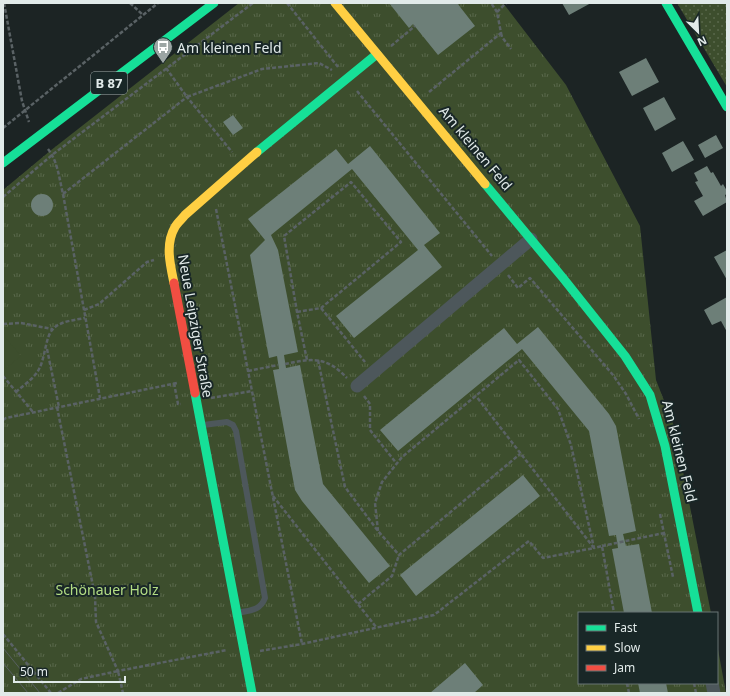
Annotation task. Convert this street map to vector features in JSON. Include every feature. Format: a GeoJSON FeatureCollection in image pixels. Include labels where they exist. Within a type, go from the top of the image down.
{"type":"FeatureCollection","features":[{"type":"Feature","properties":{"kind":"street","name":"B 87"},"geometry":{"type":"LineString","coordinates":[[3,163],[214,3]]}},
{"type":"Feature","properties":{"kind":"street","name":"Am kleinen Feld"},"geometry":{"type":"LineString","coordinates":[[335,3],[531,239],[625,356],[650,395],[665,446],[698,612]]}},
{"type":"Feature","properties":{"kind":"street"},"geometry":{"type":"LineString","coordinates":[[666,3],[727,107]]}},
{"type":"Feature","properties":{"kind":"street","name":"Neue Leipziger Straße"},"geometry":{"type":"LineString","coordinates":[[252,693],[169,257],[170,238],[175,226],[212,191],[378,55]]}},
{"type":"Feature","properties":{"kind":"street"},"geometry":{"type":"LineString","coordinates":[[357,386],[531,239]]}},
{"type":"Feature","properties":{"kind":"lane"},"geometry":{"type":"LineString","coordinates":[[200,426],[227,422],[233,425],[236,431],[266,598],[263,604],[257,609],[236,613]]}},
{"type":"Feature","properties":{"kind":"path"},"geometry":{"type":"LineString","coordinates":[[4,3],[22,101],[32,128]]}},
{"type":"Feature","properties":{"kind":"path"},"geometry":{"type":"LineString","coordinates":[[130,3],[143,15]]}},
{"type":"Feature","properties":{"kind":"path"},"geometry":{"type":"LineString","coordinates":[[3,128],[158,3]]}},
{"type":"Feature","properties":{"kind":"path"},"geometry":{"type":"LineString","coordinates":[[3,197],[52,155],[253,3]]}},
{"type":"Feature","properties":{"kind":"path"},"geometry":{"type":"LineString","coordinates":[[287,3],[347,79],[518,288],[530,278],[613,376],[626,394],[641,424]]}},
{"type":"Feature","properties":{"kind":"path"},"geometry":{"type":"LineString","coordinates":[[491,3],[497,12],[502,37],[511,50]]}},
{"type":"Feature","properties":{"kind":"path"},"geometry":{"type":"LineString","coordinates":[[497,12],[506,3]]}},
{"type":"Feature","properties":{"kind":"path"},"geometry":{"type":"LineString","coordinates":[[378,55],[415,26]]}},
{"type":"Feature","properties":{"kind":"path"},"geometry":{"type":"LineString","coordinates":[[417,102],[501,33]]}},
{"type":"Feature","properties":{"kind":"path"},"geometry":{"type":"LineString","coordinates":[[63,194],[187,96],[262,69],[319,63]]}},
{"type":"Feature","properties":{"kind":"path"},"geometry":{"type":"LineString","coordinates":[[166,68],[242,165]]}},
{"type":"Feature","properties":{"kind":"path"},"geometry":{"type":"LineString","coordinates":[[52,155],[57,166],[63,194],[100,398]]}},
{"type":"Feature","properties":{"kind":"path"},"geometry":{"type":"LineString","coordinates":[[297,312],[321,308],[401,242],[351,182],[284,236],[297,312],[307,360]]}},
{"type":"Feature","properties":{"kind":"path"},"geometry":{"type":"LineString","coordinates":[[212,191],[302,644]]}},
{"type":"Feature","properties":{"kind":"path"},"geometry":{"type":"LineString","coordinates":[[84,310],[99,304],[147,262],[169,257]]}},
{"type":"Feature","properties":{"kind":"path"},"geometry":{"type":"LineString","coordinates":[[321,308],[373,372]]}},
{"type":"Feature","properties":{"kind":"path"},"geometry":{"type":"LineString","coordinates":[[16,392],[30,380],[40,368],[47,348],[49,334],[52,329],[58,325],[85,318]]}},
{"type":"Feature","properties":{"kind":"path"},"geometry":{"type":"LineString","coordinates":[[3,324],[21,323],[52,329]]}},
{"type":"Feature","properties":{"kind":"path"},"geometry":{"type":"LineString","coordinates":[[47,348],[95,596],[96,622],[118,671],[123,693]]}},
{"type":"Feature","properties":{"kind":"path"},"geometry":{"type":"LineString","coordinates":[[285,364],[307,360],[318,360],[330,364],[357,386],[370,404],[370,430],[397,464]]}},
{"type":"Feature","properties":{"kind":"path"},"geometry":{"type":"LineString","coordinates":[[318,360],[345,487],[378,531],[399,555]]}},
{"type":"Feature","properties":{"kind":"path"},"geometry":{"type":"LineString","coordinates":[[378,531],[375,503],[382,482],[402,457],[519,360],[558,409],[572,445],[594,548]]}},
{"type":"Feature","properties":{"kind":"path"},"geometry":{"type":"LineString","coordinates":[[248,371],[278,365]]}},
{"type":"Feature","properties":{"kind":"path"},"geometry":{"type":"LineString","coordinates":[[3,376],[33,412]]}},
{"type":"Feature","properties":{"kind":"path"},"geometry":{"type":"LineString","coordinates":[[3,420],[33,412],[192,380]]}},
{"type":"Feature","properties":{"kind":"path"},"geometry":{"type":"LineString","coordinates":[[209,398],[252,391]]}},
{"type":"Feature","properties":{"kind":"path"},"geometry":{"type":"LineString","coordinates":[[476,396],[594,548]]}},
{"type":"Feature","properties":{"kind":"path"},"geometry":{"type":"LineString","coordinates":[[358,604],[392,576],[399,555],[520,454]]}},
{"type":"Feature","properties":{"kind":"path"},"geometry":{"type":"LineString","coordinates":[[272,496],[376,627]]}},
{"type":"Feature","properties":{"kind":"path"},"geometry":{"type":"LineString","coordinates":[[660,510],[674,584]]}},
{"type":"Feature","properties":{"kind":"path"},"geometry":{"type":"LineString","coordinates":[[58,693],[81,679],[118,671],[244,650],[302,644],[434,615],[529,541],[543,558],[682,529]]}},
{"type":"Feature","properties":{"kind":"path"},"geometry":{"type":"LineString","coordinates":[[602,546],[614,612]]}},
{"type":"Feature","properties":{"kind":"path"},"geometry":{"type":"LineString","coordinates":[[3,634],[51,693]]}},
{"type":"Feature","properties":{"kind":"green space","name":"Schönauer Holz"},"geometry":{"type":"Polygon","coordinates":[[[239,3],[503,3],[566,85],[640,226],[656,380],[674,426],[711,612],[578,612],[578,684],[718,684],[718,649],[726,693],[3,693],[3,190],[50,151],[239,3]]]}},
{"type":"Feature","properties":{"kind":"green space"},"geometry":{"type":"Polygon","coordinates":[[[677,3],[727,3],[727,87],[677,3]]]}},
{"type":"Feature","properties":{"kind":"green space"},"geometry":{"type":"Polygon","coordinates":[[[5,337],[21,356],[5,369],[3,366],[3,339],[5,337]]]}},
{"type":"Feature","properties":{"kind":"building"},"geometry":{"type":"Polygon","coordinates":[[[389,3],[457,3],[475,26],[438,55],[413,24],[409,28],[389,3]]]}},
{"type":"Feature","properties":{"kind":"building"},"geometry":{"type":"Polygon","coordinates":[[[562,3],[591,3],[569,15],[562,3]]]}},
{"type":"Feature","properties":{"kind":"building"},"geometry":{"type":"Polygon","coordinates":[[[646,58],[659,82],[632,96],[619,72],[646,58]]]}},
{"type":"Feature","properties":{"kind":"building"},"geometry":{"type":"Polygon","coordinates":[[[664,97],[676,119],[655,131],[643,108],[664,97]]]}},
{"type":"Feature","properties":{"kind":"building"},"geometry":{"type":"Polygon","coordinates":[[[233,115],[243,128],[233,135],[223,122],[233,115]]]}},
{"type":"Feature","properties":{"kind":"building"},"geometry":{"type":"Polygon","coordinates":[[[716,135],[723,148],[705,158],[698,145],[716,135]]]}},
{"type":"Feature","properties":{"kind":"building"},"geometry":{"type":"Polygon","coordinates":[[[683,141],[694,160],[672,172],[662,153],[683,141]]]}},
{"type":"Feature","properties":{"kind":"building"},"geometry":{"type":"Polygon","coordinates":[[[370,146],[440,233],[424,245],[442,267],[354,338],[336,316],[418,250],[352,169],[271,235],[278,250],[298,352],[284,355],[286,368],[300,365],[323,484],[390,566],[369,583],[302,501],[295,490],[273,370],[279,369],[277,356],[269,358],[250,255],[265,240],[248,219],[336,149],[348,164],[370,146]]]}},
{"type":"Feature","properties":{"kind":"building"},"geometry":{"type":"Polygon","coordinates":[[[707,166],[711,173],[713,172],[721,186],[723,184],[727,191],[727,194],[725,195],[727,202],[703,216],[694,201],[703,196],[695,182],[698,181],[694,173],[707,166]]]}},
{"type":"Feature","properties":{"kind":"building"},"geometry":{"type":"Polygon","coordinates":[[[42,194],[46,195],[52,201],[52,209],[46,215],[42,216],[38,215],[32,209],[31,205],[32,201],[38,195],[42,194]]]}},
{"type":"Feature","properties":{"kind":"building"},"geometry":{"type":"Polygon","coordinates":[[[727,250],[727,280],[714,257],[727,250]]]}},
{"type":"Feature","properties":{"kind":"building"},"geometry":{"type":"Polygon","coordinates":[[[727,297],[727,332],[721,321],[712,325],[704,310],[727,297]]]}},
{"type":"Feature","properties":{"kind":"building"},"geometry":{"type":"Polygon","coordinates":[[[538,327],[609,414],[616,426],[636,531],[623,534],[626,546],[639,544],[652,612],[624,612],[612,549],[618,548],[616,535],[609,536],[589,431],[522,349],[398,451],[380,430],[504,328],[517,344],[538,327]]]}},
{"type":"Feature","properties":{"kind":"building"},"geometry":{"type":"Polygon","coordinates":[[[523,475],[540,496],[416,596],[400,575],[523,475]]]}},
{"type":"Feature","properties":{"kind":"building"},"geometry":{"type":"Polygon","coordinates":[[[465,663],[483,685],[474,693],[430,693],[465,663]]]}},
{"type":"Feature","properties":{"kind":"building"},"geometry":{"type":"Polygon","coordinates":[[[638,684],[666,684],[668,693],[640,693],[638,684]]]}},
{"type":"Feature","properties":{"kind":"tram line"},"geometry":{"type":"LineString","coordinates":[[3,648],[40,693]]}},
{"type":"Feature","properties":{"kind":"tram line"},"geometry":{"type":"LineString","coordinates":[[3,663],[28,693]]}},
{"type":"Feature","properties":{"kind":"traffic: fast"},"geometry":{"type":"LineString","coordinates":[[3,163],[214,3]]}},
{"type":"Feature","properties":{"kind":"traffic: fast"},"geometry":{"type":"LineString","coordinates":[[666,3],[727,107]]}},
{"type":"Feature","properties":{"kind":"traffic: fast"},"geometry":{"type":"LineString","coordinates":[[257,152],[377,54]]}},
{"type":"Feature","properties":{"kind":"traffic: fast"},"geometry":{"type":"LineString","coordinates":[[485,184],[625,356],[650,395],[665,446],[698,612]]}},
{"type":"Feature","properties":{"kind":"traffic: fast"},"geometry":{"type":"LineString","coordinates":[[195,393],[252,693]]}},
{"type":"Feature","properties":{"kind":"traffic: slow"},"geometry":{"type":"LineString","coordinates":[[335,3],[485,184]]}},
{"type":"Feature","properties":{"kind":"traffic: slow"},"geometry":{"type":"LineString","coordinates":[[174,283],[169,247],[170,240],[176,226],[185,215],[257,152]]}},
{"type":"Feature","properties":{"kind":"traffic: jam"},"geometry":{"type":"LineString","coordinates":[[174,283],[195,393]]}},
{"type":"Feature","properties":{"kind":"place","name":"Am kleinen Feld"},"geometry":{"type":"Point","coordinates":[163,64]}}]}
